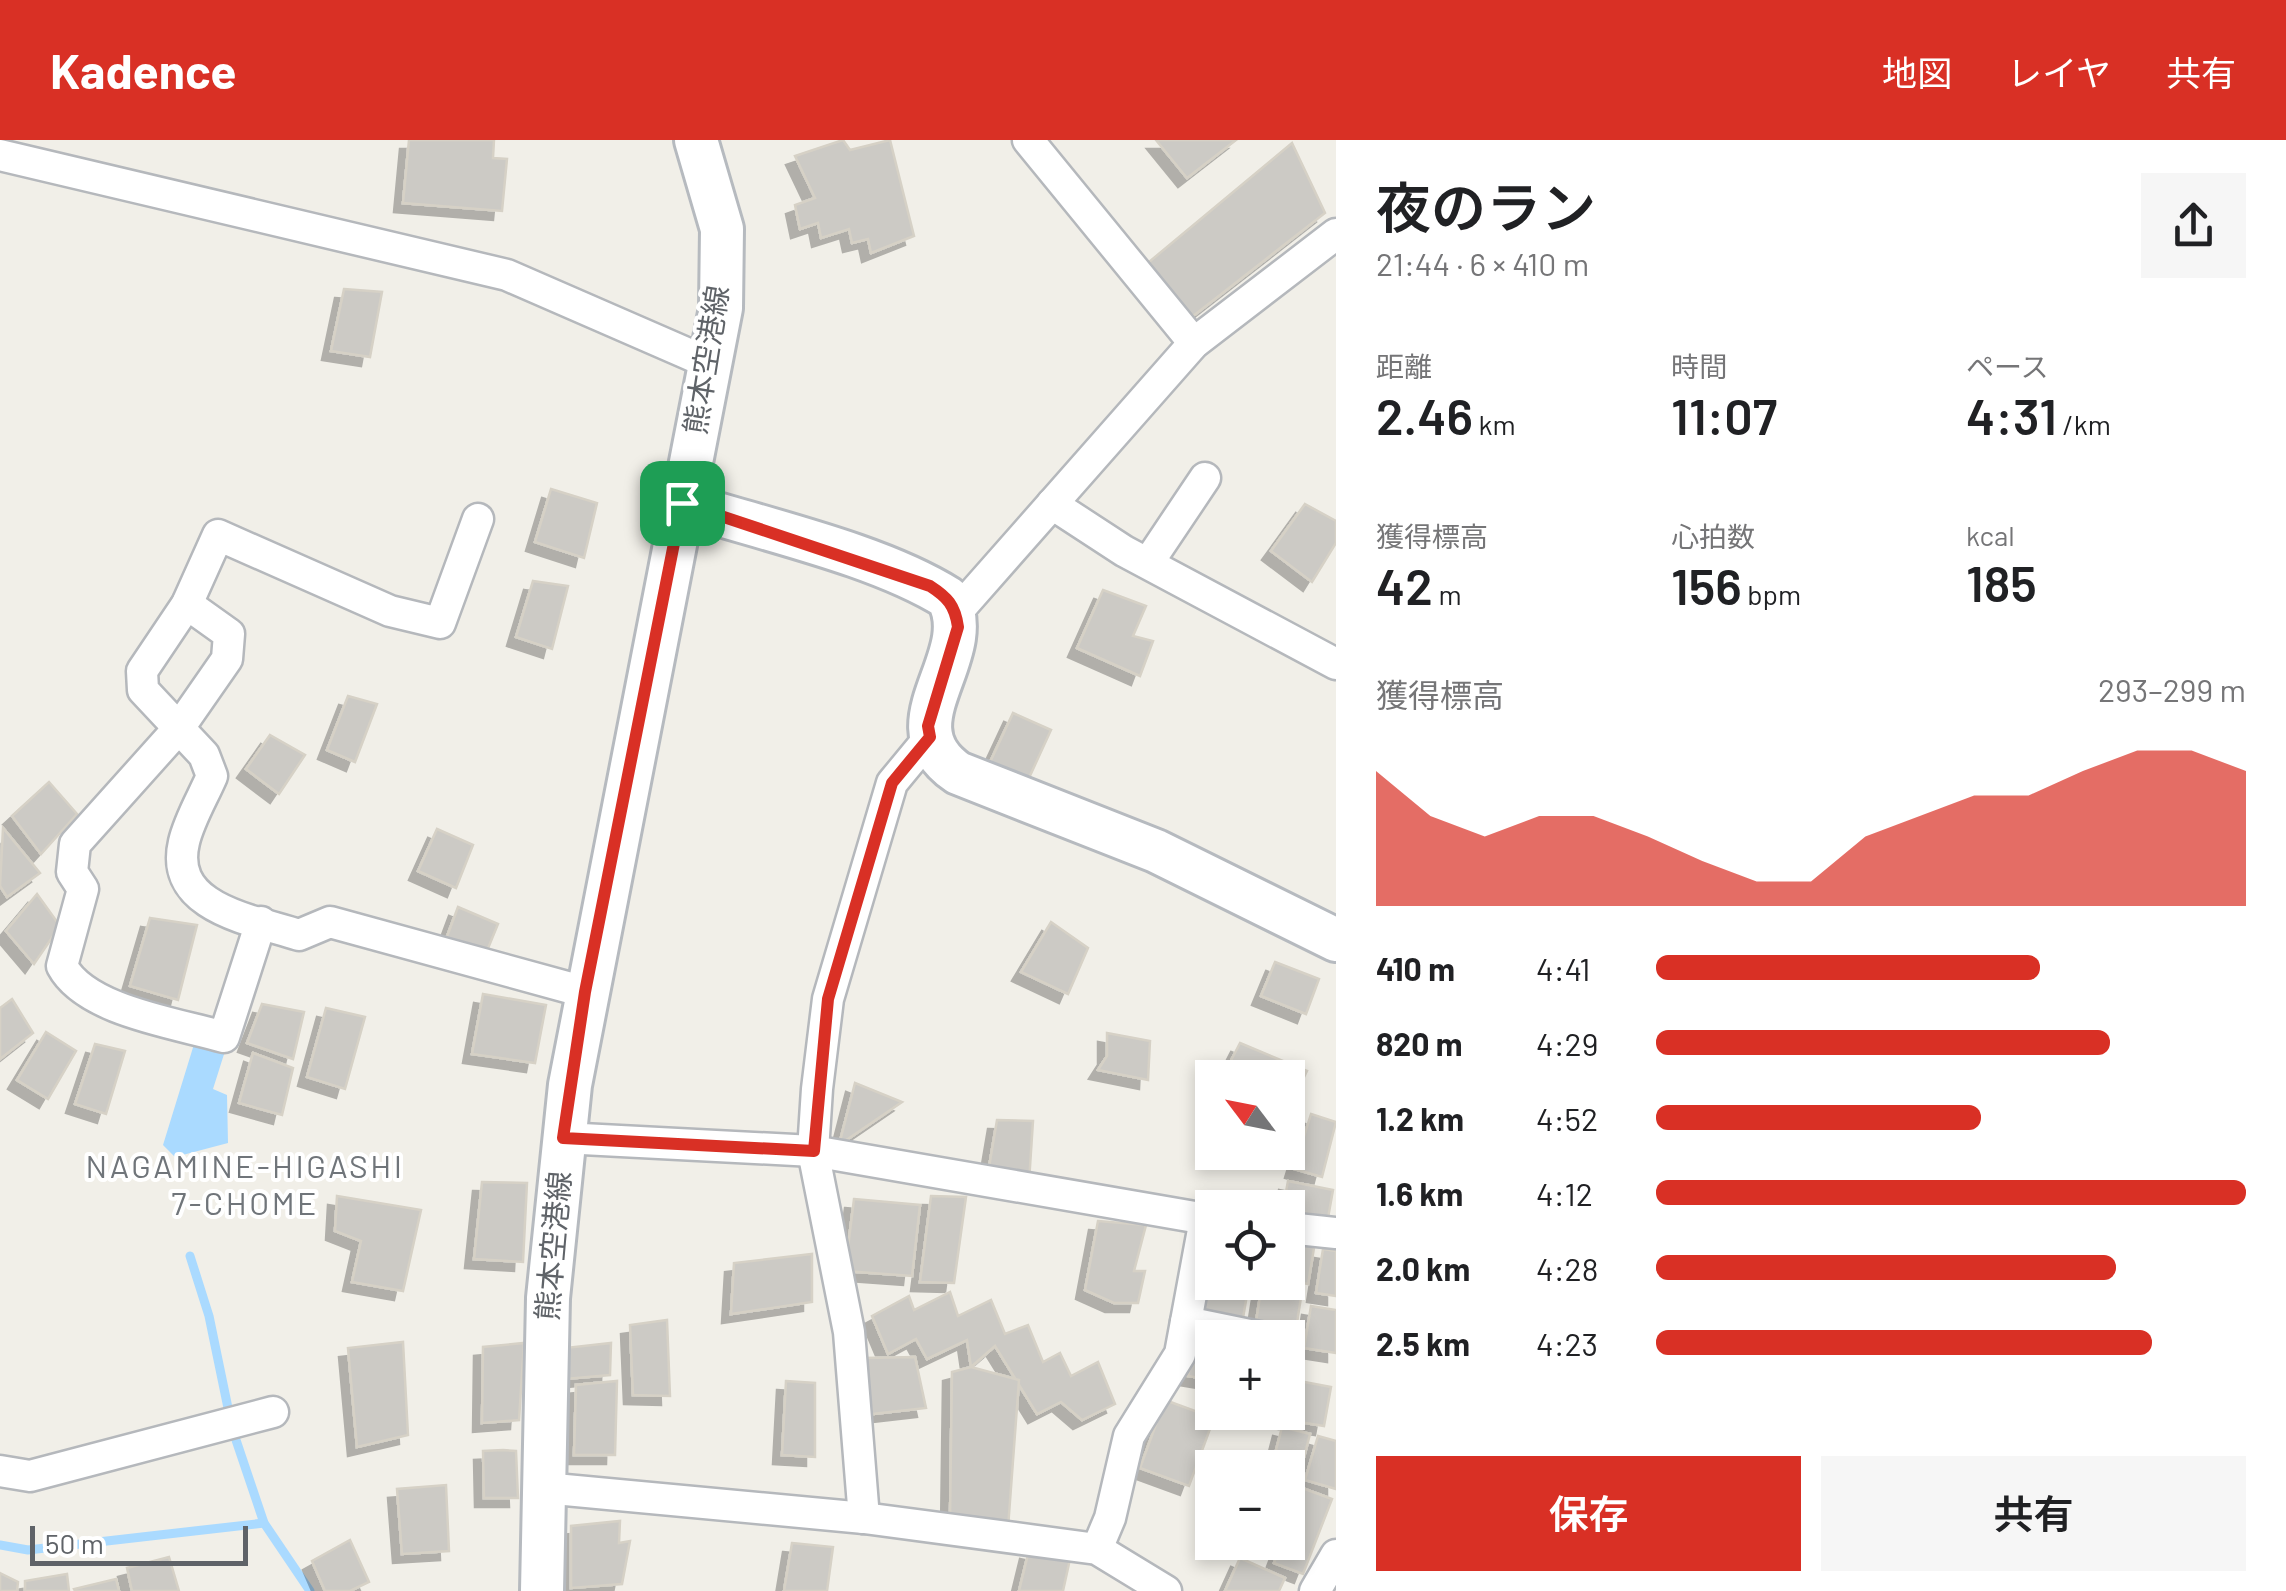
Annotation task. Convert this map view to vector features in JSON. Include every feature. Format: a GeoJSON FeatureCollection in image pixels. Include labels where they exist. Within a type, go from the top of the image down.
{"type":"FeatureCollection","features":[{"type":"Feature","properties":{"kind":"main road","name":"熊本空港線"},"geometry":{"type":"LineString","coordinates":[[542,1591],[548,1298],[563,1138],[585,992],[721,308],[722,229],[696,140]]}},
{"type":"Feature","properties":{"kind":"main road"},"geometry":{"type":"LineString","coordinates":[[682,503],[930,586],[948,598],[958,627],[928,726],[940,761],[958,773],[1156,851],[1336,940]]}},
{"type":"Feature","properties":{"kind":"street"},"geometry":{"type":"LineString","coordinates":[[1028,140],[1194,343]]}},
{"type":"Feature","properties":{"kind":"street"},"geometry":{"type":"LineString","coordinates":[[0,155],[508,275],[708,364]]}},
{"type":"Feature","properties":{"kind":"street"},"geometry":{"type":"LineString","coordinates":[[956,613],[1194,343],[1336,234]]}},
{"type":"Feature","properties":{"kind":"street"},"geometry":{"type":"LineString","coordinates":[[1148,564],[1205,478]]}},
{"type":"Feature","properties":{"kind":"street"},"geometry":{"type":"LineString","coordinates":[[1052,504],[1148,564],[1336,664]]}},
{"type":"Feature","properties":{"kind":"street"},"geometry":{"type":"LineString","coordinates":[[478,519],[440,623],[390,611],[218,534],[187,604],[142,670],[143,690],[204,755],[212,776],[183,844],[186,878],[204,904],[299,934],[330,922],[585,992]]}},
{"type":"Feature","properties":{"kind":"street"},"geometry":{"type":"LineString","coordinates":[[187,604],[230,634],[227,659],[178,728],[76,844],[72,872],[83,889],[62,966],[70,982],[88,997],[224,1037],[261,922]]}},
{"type":"Feature","properties":{"kind":"street"},"geometry":{"type":"LineString","coordinates":[[864,1518],[849,1332],[814,1151],[828,999],[892,783],[930,737]]}},
{"type":"Feature","properties":{"kind":"street"},"geometry":{"type":"LineString","coordinates":[[563,1138],[814,1151],[1195,1217]]}},
{"type":"Feature","properties":{"kind":"street"},"geometry":{"type":"LineString","coordinates":[[1305,1230],[1336,1233]]}},
{"type":"Feature","properties":{"kind":"street"},"geometry":{"type":"LineString","coordinates":[[1097,1549],[1110,1518],[1129,1436],[1180,1354],[1195,1282]]}},
{"type":"Feature","properties":{"kind":"street"},"geometry":{"type":"LineString","coordinates":[[1186,1322],[1195,1324]]}},
{"type":"Feature","properties":{"kind":"street"},"geometry":{"type":"LineString","coordinates":[[0,1471],[30,1476],[273,1412]]}},
{"type":"Feature","properties":{"kind":"street"},"geometry":{"type":"LineString","coordinates":[[544,1488],[864,1518],[1097,1549],[1166,1591]]}},
{"type":"Feature","properties":{"kind":"street"},"geometry":{"type":"LineString","coordinates":[[1314,1591],[1336,1555]]}},
{"type":"Feature","properties":{"kind":"water"},"geometry":{"type":"Polygon","coordinates":[[[195,1041],[225,1051],[213,1089],[227,1095],[228,1143],[175,1157],[163,1145],[195,1041]]]}},
{"type":"Feature","properties":{"kind":"building"},"geometry":{"type":"Polygon","coordinates":[[[409,140],[494,140],[493,158],[507,159],[502,211],[403,203],[409,140]]]}},
{"type":"Feature","properties":{"kind":"building"},"geometry":{"type":"Polygon","coordinates":[[[843,140],[850,150],[890,140],[914,236],[871,253],[868,239],[852,243],[849,229],[821,238],[818,223],[800,229],[795,205],[815,198],[795,156],[843,140]]]}},
{"type":"Feature","properties":{"kind":"building"},"geometry":{"type":"Polygon","coordinates":[[[1156,140],[1236,140],[1187,178],[1156,140]]]}},
{"type":"Feature","properties":{"kind":"building"},"geometry":{"type":"Polygon","coordinates":[[[1292,143],[1325,213],[1188,320],[1149,262],[1292,143]]]}},
{"type":"Feature","properties":{"kind":"building"},"geometry":{"type":"Polygon","coordinates":[[[344,289],[382,292],[370,357],[331,351],[344,289]]]}},
{"type":"Feature","properties":{"kind":"building"},"geometry":{"type":"Polygon","coordinates":[[[551,489],[597,503],[584,558],[535,542],[551,489]]]}},
{"type":"Feature","properties":{"kind":"building"},"geometry":{"type":"Polygon","coordinates":[[[1305,504],[1336,521],[1336,543],[1312,582],[1271,551],[1305,504]]]}},
{"type":"Feature","properties":{"kind":"building"},"geometry":{"type":"Polygon","coordinates":[[[533,581],[568,586],[552,649],[516,637],[533,581]]]}},
{"type":"Feature","properties":{"kind":"building"},"geometry":{"type":"Polygon","coordinates":[[[1103,590],[1146,606],[1133,636],[1153,641],[1140,676],[1077,648],[1103,590]]]}},
{"type":"Feature","properties":{"kind":"building"},"geometry":{"type":"Polygon","coordinates":[[[348,696],[377,704],[355,762],[327,750],[348,696]]]}},
{"type":"Feature","properties":{"kind":"building"},"geometry":{"type":"Polygon","coordinates":[[[1013,713],[1051,730],[1023,791],[985,773],[1013,713]]]}},
{"type":"Feature","properties":{"kind":"building"},"geometry":{"type":"Polygon","coordinates":[[[270,735],[305,755],[279,794],[246,769],[270,735]]]}},
{"type":"Feature","properties":{"kind":"building"},"geometry":{"type":"Polygon","coordinates":[[[49,782],[77,814],[41,854],[12,816],[49,782]]]}},
{"type":"Feature","properties":{"kind":"building"},"geometry":{"type":"Polygon","coordinates":[[[3,828],[40,873],[7,897],[0,886],[3,828]]]}},
{"type":"Feature","properties":{"kind":"building"},"geometry":{"type":"Polygon","coordinates":[[[437,829],[473,845],[456,888],[418,871],[437,829]]]}},
{"type":"Feature","properties":{"kind":"building"},"geometry":{"type":"Polygon","coordinates":[[[37,894],[60,926],[34,964],[6,931],[37,894]]]}},
{"type":"Feature","properties":{"kind":"building"},"geometry":{"type":"Polygon","coordinates":[[[458,907],[498,924],[482,963],[445,942],[458,907]]]}},
{"type":"Feature","properties":{"kind":"building"},"geometry":{"type":"Polygon","coordinates":[[[150,918],[197,925],[178,1000],[130,986],[150,918]]]}},
{"type":"Feature","properties":{"kind":"building"},"geometry":{"type":"Polygon","coordinates":[[[1051,922],[1088,948],[1068,994],[1021,972],[1051,922]]]}},
{"type":"Feature","properties":{"kind":"building"},"geometry":{"type":"Polygon","coordinates":[[[1275,962],[1319,979],[1306,1014],[1261,996],[1275,962]]]}},
{"type":"Feature","properties":{"kind":"building"},"geometry":{"type":"Polygon","coordinates":[[[483,994],[546,1005],[535,1063],[472,1054],[483,994]]]}},
{"type":"Feature","properties":{"kind":"building"},"geometry":{"type":"Polygon","coordinates":[[[12,999],[33,1033],[0,1059],[0,1008],[12,999]]]}},
{"type":"Feature","properties":{"kind":"building"},"geometry":{"type":"Polygon","coordinates":[[[262,1004],[304,1012],[293,1059],[247,1043],[262,1004]]]}},
{"type":"Feature","properties":{"kind":"building"},"geometry":{"type":"Polygon","coordinates":[[[326,1008],[365,1017],[345,1089],[307,1077],[326,1008]]]}},
{"type":"Feature","properties":{"kind":"building"},"geometry":{"type":"Polygon","coordinates":[[[46,1032],[76,1051],[48,1099],[17,1080],[46,1032]]]}},
{"type":"Feature","properties":{"kind":"building"},"geometry":{"type":"Polygon","coordinates":[[[1107,1033],[1150,1041],[1148,1080],[1098,1070],[1107,1056],[1107,1033]]]}},
{"type":"Feature","properties":{"kind":"building"},"geometry":{"type":"Polygon","coordinates":[[[1240,1043],[1281,1060],[1231,1060],[1240,1043]]]}},
{"type":"Feature","properties":{"kind":"building"},"geometry":{"type":"Polygon","coordinates":[[[95,1044],[125,1051],[106,1114],[75,1104],[95,1044]]]}},
{"type":"Feature","properties":{"kind":"building"},"geometry":{"type":"Polygon","coordinates":[[[253,1053],[293,1068],[282,1115],[239,1103],[253,1053]]]}},
{"type":"Feature","properties":{"kind":"building"},"geometry":{"type":"Polygon","coordinates":[[[855,1083],[902,1102],[839,1145],[855,1083]]]}},
{"type":"Feature","properties":{"kind":"building"},"geometry":{"type":"Polygon","coordinates":[[[1311,1114],[1336,1122],[1322,1177],[1298,1170],[1305,1170],[1305,1133],[1311,1114]]]}},
{"type":"Feature","properties":{"kind":"building"},"geometry":{"type":"Polygon","coordinates":[[[997,1120],[1033,1121],[1029,1182],[988,1173],[997,1120]]]}},
{"type":"Feature","properties":{"kind":"building"},"geometry":{"type":"Polygon","coordinates":[[[1288,1181],[1333,1190],[1328,1218],[1305,1213],[1305,1190],[1286,1190],[1288,1181]]]}},
{"type":"Feature","properties":{"kind":"building"},"geometry":{"type":"Polygon","coordinates":[[[482,1182],[527,1183],[523,1262],[474,1259],[482,1182]]]}},
{"type":"Feature","properties":{"kind":"building"},"geometry":{"type":"Polygon","coordinates":[[[337,1196],[421,1210],[403,1291],[352,1282],[361,1241],[335,1231],[337,1196]]]}},
{"type":"Feature","properties":{"kind":"building"},"geometry":{"type":"Polygon","coordinates":[[[931,1196],[966,1197],[954,1283],[920,1282],[931,1196]]]}},
{"type":"Feature","properties":{"kind":"building"},"geometry":{"type":"Polygon","coordinates":[[[854,1199],[920,1205],[912,1276],[845,1271],[854,1199]]]}},
{"type":"Feature","properties":{"kind":"building"},"geometry":{"type":"Polygon","coordinates":[[[1098,1221],[1146,1225],[1134,1271],[1145,1271],[1138,1303],[1114,1303],[1085,1290],[1098,1221]]]}},
{"type":"Feature","properties":{"kind":"building"},"geometry":{"type":"Polygon","coordinates":[[[1305,1241],[1315,1242],[1308,1284],[1305,1283],[1305,1241]]]}},
{"type":"Feature","properties":{"kind":"building"},"geometry":{"type":"Polygon","coordinates":[[[1323,1249],[1336,1251],[1336,1296],[1316,1293],[1323,1249]]]}},
{"type":"Feature","properties":{"kind":"building"},"geometry":{"type":"Polygon","coordinates":[[[812,1254],[812,1302],[731,1314],[734,1263],[812,1254]]]}},
{"type":"Feature","properties":{"kind":"building"},"geometry":{"type":"Polygon","coordinates":[[[950,1292],[958,1316],[991,1300],[1005,1334],[1028,1325],[1043,1362],[1060,1353],[1071,1376],[1098,1362],[1115,1404],[1082,1420],[1061,1402],[1037,1414],[995,1346],[971,1367],[967,1340],[927,1359],[916,1339],[888,1354],[872,1316],[909,1296],[914,1310],[950,1292]]]}},
{"type":"Feature","properties":{"kind":"building"},"geometry":{"type":"Polygon","coordinates":[[[1205,1300],[1246,1300],[1243,1318],[1203,1312],[1205,1300]]]}},
{"type":"Feature","properties":{"kind":"building"},"geometry":{"type":"Polygon","coordinates":[[[1259,1300],[1301,1300],[1297,1320],[1256,1320],[1259,1300]]]}},
{"type":"Feature","properties":{"kind":"building"},"geometry":{"type":"Polygon","coordinates":[[[1311,1306],[1336,1310],[1336,1353],[1305,1348],[1311,1306]]]}},
{"type":"Feature","properties":{"kind":"building"},"geometry":{"type":"Polygon","coordinates":[[[667,1320],[670,1396],[633,1395],[630,1325],[667,1320]]]}},
{"type":"Feature","properties":{"kind":"building"},"geometry":{"type":"Polygon","coordinates":[[[1195,1340],[1195,1377],[1188,1376],[1195,1340]]]}},
{"type":"Feature","properties":{"kind":"building"},"geometry":{"type":"Polygon","coordinates":[[[403,1342],[408,1435],[357,1447],[348,1348],[403,1342]]]}},
{"type":"Feature","properties":{"kind":"building"},"geometry":{"type":"Polygon","coordinates":[[[524,1343],[519,1420],[482,1423],[483,1347],[524,1343]]]}},
{"type":"Feature","properties":{"kind":"building"},"geometry":{"type":"Polygon","coordinates":[[[611,1343],[610,1375],[565,1379],[565,1348],[611,1343]]]}},
{"type":"Feature","properties":{"kind":"building"},"geometry":{"type":"Polygon","coordinates":[[[915,1357],[926,1408],[872,1414],[864,1358],[915,1357]]]}},
{"type":"Feature","properties":{"kind":"building"},"geometry":{"type":"Polygon","coordinates":[[[971,1367],[1019,1380],[1008,1528],[950,1520],[952,1372],[971,1367]]]}},
{"type":"Feature","properties":{"kind":"building"},"geometry":{"type":"Polygon","coordinates":[[[617,1381],[615,1455],[574,1455],[576,1385],[617,1381]]]}},
{"type":"Feature","properties":{"kind":"building"},"geometry":{"type":"Polygon","coordinates":[[[786,1381],[815,1383],[815,1457],[782,1455],[786,1381]]]}},
{"type":"Feature","properties":{"kind":"building"},"geometry":{"type":"Polygon","coordinates":[[[1305,1382],[1331,1387],[1324,1426],[1305,1423],[1305,1382]]]}},
{"type":"Feature","properties":{"kind":"building"},"geometry":{"type":"Polygon","coordinates":[[[1165,1400],[1195,1411],[1195,1430],[1210,1430],[1202,1450],[1195,1450],[1195,1470],[1189,1486],[1140,1468],[1165,1400]]]}},
{"type":"Feature","properties":{"kind":"building"},"geometry":{"type":"Polygon","coordinates":[[[1281,1430],[1310,1434],[1305,1453],[1305,1450],[1276,1450],[1281,1430]]]}},
{"type":"Feature","properties":{"kind":"building"},"geometry":{"type":"Polygon","coordinates":[[[1318,1436],[1336,1441],[1336,1489],[1305,1480],[1318,1436]]]}},
{"type":"Feature","properties":{"kind":"building"},"geometry":{"type":"Polygon","coordinates":[[[483,1451],[516,1451],[518,1498],[484,1498],[483,1451]]]}},
{"type":"Feature","properties":{"kind":"building"},"geometry":{"type":"Polygon","coordinates":[[[446,1485],[449,1551],[402,1554],[397,1489],[446,1485]]]}},
{"type":"Feature","properties":{"kind":"building"},"geometry":{"type":"Polygon","coordinates":[[[1305,1489],[1332,1499],[1303,1574],[1274,1563],[1305,1560],[1305,1489]]]}},
{"type":"Feature","properties":{"kind":"building"},"geometry":{"type":"Polygon","coordinates":[[[620,1521],[619,1543],[630,1541],[622,1584],[571,1588],[571,1526],[620,1521]]]}},
{"type":"Feature","properties":{"kind":"building"},"geometry":{"type":"Polygon","coordinates":[[[350,1540],[369,1582],[350,1591],[325,1591],[312,1561],[350,1540]]]}},
{"type":"Feature","properties":{"kind":"building"},"geometry":{"type":"Polygon","coordinates":[[[792,1543],[833,1547],[827,1591],[784,1591],[792,1543]]]}},
{"type":"Feature","properties":{"kind":"building"},"geometry":{"type":"Polygon","coordinates":[[[1029,1550],[1070,1559],[1063,1591],[1019,1591],[1029,1550]]]}},
{"type":"Feature","properties":{"kind":"building"},"geometry":{"type":"Polygon","coordinates":[[[169,1557],[179,1591],[132,1591],[127,1568],[169,1557]]]}},
{"type":"Feature","properties":{"kind":"building"},"geometry":{"type":"Polygon","coordinates":[[[1239,1560],[1285,1578],[1279,1591],[1225,1591],[1239,1560]]]}},
{"type":"Feature","properties":{"kind":"building"},"geometry":{"type":"Polygon","coordinates":[[[0,1573],[18,1582],[17,1591],[0,1591],[0,1573]]]}},
{"type":"Feature","properties":{"kind":"building"},"geometry":{"type":"Polygon","coordinates":[[[67,1574],[69,1591],[25,1591],[25,1581],[67,1574]]]}},
{"type":"Feature","properties":{"kind":"building"},"geometry":{"type":"Polygon","coordinates":[[[116,1579],[119,1591],[74,1589],[116,1579]]]}},
{"type":"Feature","properties":{"kind":"waterway"},"geometry":{"type":"LineString","coordinates":[[190,1256],[209,1316],[228,1408]]}},
{"type":"Feature","properties":{"kind":"waterway"},"geometry":{"type":"LineString","coordinates":[[236,1440],[264,1523],[310,1591]]}},
{"type":"Feature","properties":{"kind":"waterway"},"geometry":{"type":"LineString","coordinates":[[0,1545],[28,1550],[264,1523]]}},
{"type":"Feature","properties":{"kind":"district","name":"NAGAMINE-HIGASHI 7-CHOME"},"geometry":{"type":"Point","coordinates":[245,1186]}},
{"type":"Feature","properties":{"kind":"route"},"geometry":{"type":"LineString","coordinates":[[682,503],[930,586],[948,598],[956,613],[958,627],[928,726],[930,737],[892,783],[828,999],[816,1088],[814,1151],[563,1138],[585,992],[682,503]]}}]}
